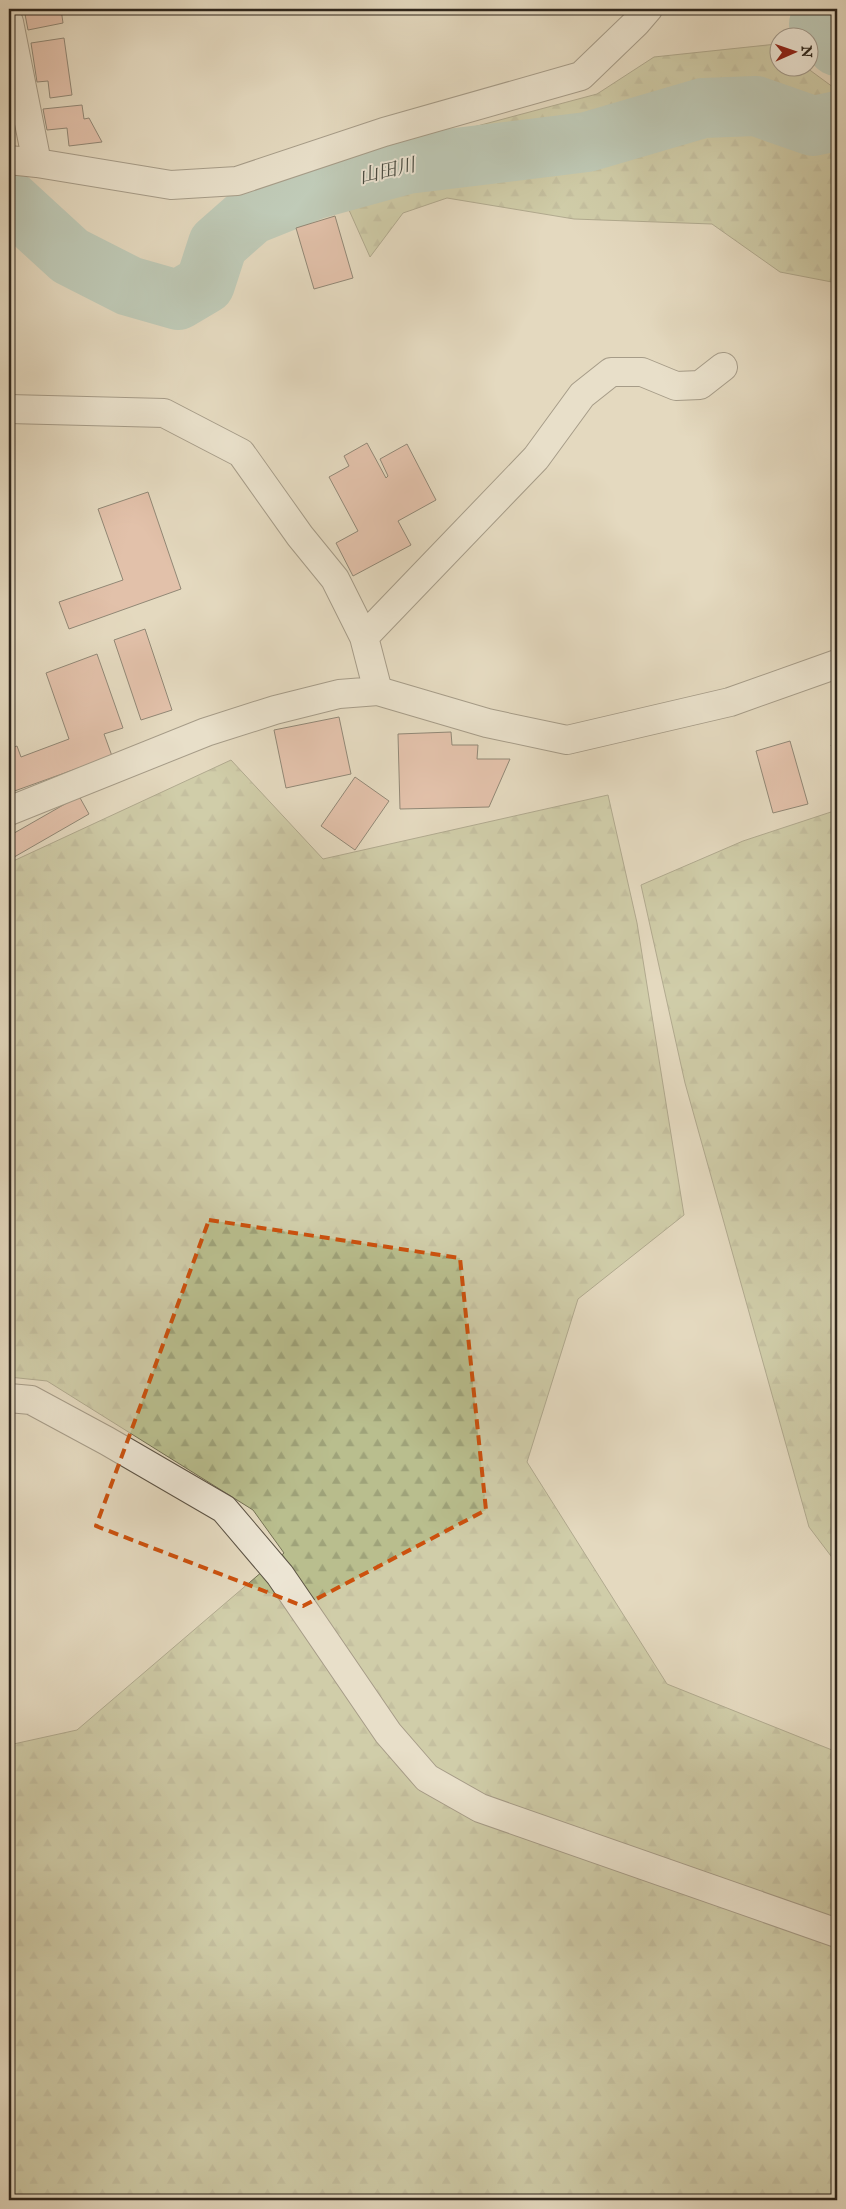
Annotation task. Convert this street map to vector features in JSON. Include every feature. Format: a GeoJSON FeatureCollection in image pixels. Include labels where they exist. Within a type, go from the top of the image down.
{"type":"FeatureCollection","features":[{"type":"Feature","properties":{"kind":"street"},"geometry":{"type":"LineString","coordinates":[[9,160],[37,163],[170,186],[237,181],[384,132],[581,76],[648,9]]}},
{"type":"Feature","properties":{"kind":"street"},"geometry":{"type":"LineString","coordinates":[[9,22],[37,163]]}},
{"type":"Feature","properties":{"kind":"street"},"geometry":{"type":"LineString","coordinates":[[364,637],[536,458],[582,395],[611,372],[642,372],[676,386],[700,385],[723,367]]}},
{"type":"Feature","properties":{"kind":"street"},"geometry":{"type":"LineString","coordinates":[[9,409],[164,413],[241,453],[300,536],[335,579],[364,637],[378,691]]}},
{"type":"Feature","properties":{"kind":"street"},"geometry":{"type":"LineString","coordinates":[[9,812],[206,732],[275,710],[339,694],[378,691],[487,723],[567,740],[730,702],[837,664]]}},
{"type":"Feature","properties":{"kind":"street"},"geometry":{"type":"LineString","coordinates":[[9,1398],[31,1400],[108,1441],[224,1509],[280,1575],[388,1733],[427,1778],[480,1808],[837,1933]]}},
{"type":"Feature","properties":{"kind":"highlighted area"},"geometry":{"type":"Polygon","coordinates":[[[209,1220],[460,1258],[486,1510],[303,1606],[96,1526],[209,1220]]]}},
{"type":"Feature","properties":{"kind":"green space"},"geometry":{"type":"Polygon","coordinates":[[[768,45],[768,78],[818,78],[818,76],[837,90],[837,283],[780,272],[712,224],[574,219],[447,198],[403,213],[370,257],[349,210],[314,207],[308,178],[436,137],[597,94],[654,57],[768,45]]]}},
{"type":"Feature","properties":{"kind":"green space"},"geometry":{"type":"Polygon","coordinates":[[[231,760],[323,859],[608,795],[637,923],[684,1215],[578,1299],[527,1462],[667,1684],[837,1752],[837,2200],[9,2200],[9,1745],[77,1730],[284,1553],[253,1510],[47,1381],[9,1377],[9,863],[231,760]]]}},
{"type":"Feature","properties":{"kind":"green space"},"geometry":{"type":"Polygon","coordinates":[[[837,810],[837,1564],[809,1527],[685,1083],[641,885],[743,841],[837,810]]]}},
{"type":"Feature","properties":{"kind":"building"},"geometry":{"type":"Polygon","coordinates":[[[24,9],[61,9],[63,23],[28,30],[24,9]]]}},
{"type":"Feature","properties":{"kind":"building"},"geometry":{"type":"Polygon","coordinates":[[[64,38],[72,95],[50,98],[48,81],[37,82],[31,43],[64,38]]]}},
{"type":"Feature","properties":{"kind":"building"},"geometry":{"type":"Polygon","coordinates":[[[82,105],[84,119],[89,118],[102,142],[69,146],[67,128],[47,130],[43,109],[82,105]]]}},
{"type":"Feature","properties":{"kind":"building"},"geometry":{"type":"Polygon","coordinates":[[[335,216],[353,278],[314,289],[296,228],[335,216]]]}},
{"type":"Feature","properties":{"kind":"building"},"geometry":{"type":"Polygon","coordinates":[[[367,443],[386,478],[388,476],[380,459],[407,444],[436,500],[398,521],[411,545],[353,576],[336,543],[358,531],[329,477],[349,466],[344,456],[367,443]]]}},
{"type":"Feature","properties":{"kind":"building"},"geometry":{"type":"Polygon","coordinates":[[[148,492],[181,589],[69,629],[59,602],[123,580],[98,509],[148,492]]]}},
{"type":"Feature","properties":{"kind":"building"},"geometry":{"type":"Polygon","coordinates":[[[145,629],[172,710],[141,720],[114,640],[145,629]]]}},
{"type":"Feature","properties":{"kind":"building"},"geometry":{"type":"Polygon","coordinates":[[[97,654],[123,728],[104,734],[112,756],[9,793],[9,749],[17,746],[21,757],[69,739],[46,673],[97,654]]]}},
{"type":"Feature","properties":{"kind":"building"},"geometry":{"type":"Polygon","coordinates":[[[339,717],[351,774],[286,788],[274,730],[339,717]]]}},
{"type":"Feature","properties":{"kind":"building"},"geometry":{"type":"Polygon","coordinates":[[[451,732],[452,745],[478,745],[477,759],[510,759],[489,807],[400,809],[398,734],[451,732]]]}},
{"type":"Feature","properties":{"kind":"building"},"geometry":{"type":"Polygon","coordinates":[[[790,741],[808,804],[773,813],[756,751],[790,741]]]}},
{"type":"Feature","properties":{"kind":"building"},"geometry":{"type":"Polygon","coordinates":[[[837,742],[837,763],[831,745],[837,742]]]}},
{"type":"Feature","properties":{"kind":"building"},"geometry":{"type":"Polygon","coordinates":[[[355,777],[389,801],[355,850],[321,826],[355,777]]]}},
{"type":"Feature","properties":{"kind":"building"},"geometry":{"type":"Polygon","coordinates":[[[79,796],[89,814],[9,860],[9,836],[79,796]]]}},
{"type":"Feature","properties":{"kind":"waterway","name":"山田川"},"geometry":{"type":"LineString","coordinates":[[824,9],[819,24],[837,46]]}},
{"type":"Feature","properties":{"kind":"waterway","name":"山田川"},"geometry":{"type":"LineString","coordinates":[[9,200],[70,256],[129,286],[178,300],[205,284],[218,244],[251,215],[316,189],[407,164],[587,142],[703,108],[756,106],[813,126],[837,121]]}},
{"type":"Feature","properties":{"kind":"waterway"},"geometry":{"type":"LineString","coordinates":[[9,219],[85,289],[149,313],[154,293]]}}]}
